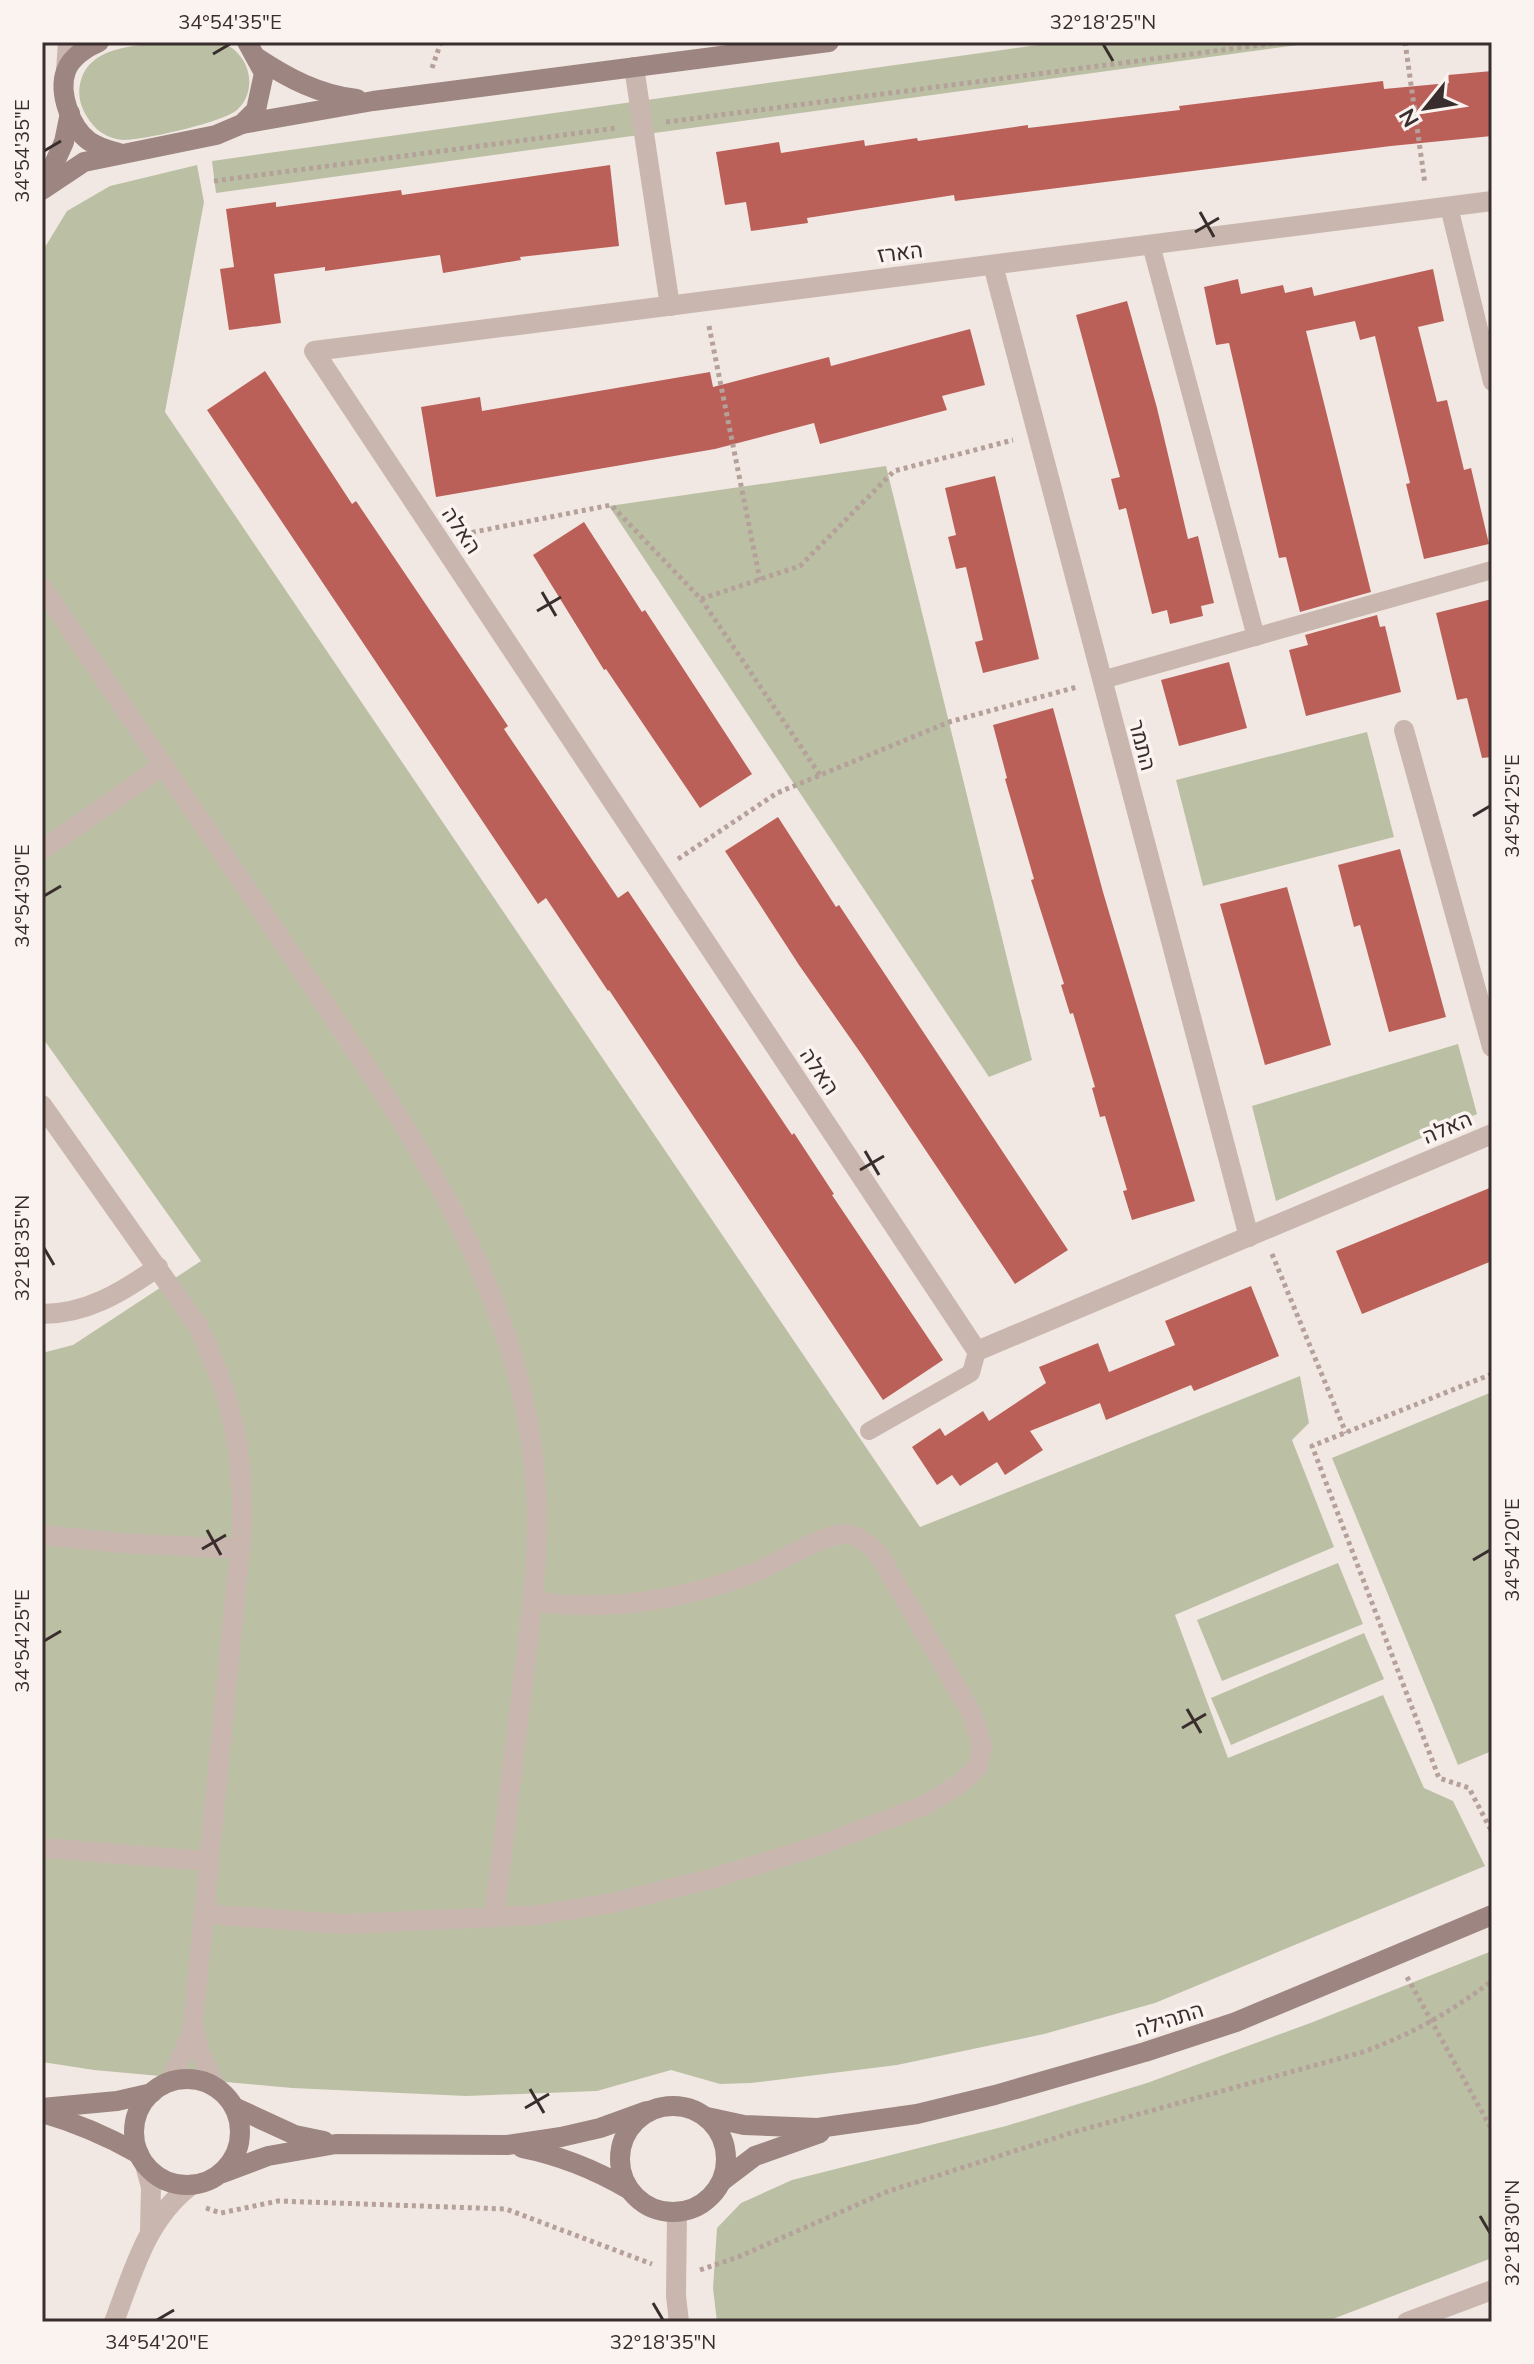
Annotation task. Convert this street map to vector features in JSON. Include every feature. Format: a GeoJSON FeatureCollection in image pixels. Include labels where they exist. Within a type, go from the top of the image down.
{"type":"FeatureCollection","features":[{"type":"Feature","properties":{"kind":"street"},"geometry":{"type":"LineString","coordinates":[[68,42],[64,91],[70,113],[87,140],[102,149],[123,153]]}},
{"type":"Feature","properties":{"kind":"street"},"geometry":{"type":"LineString","coordinates":[[66,71],[88,46],[99,42]]}},
{"type":"Feature","properties":{"kind":"street"},"geometry":{"type":"LineString","coordinates":[[42,190],[84,162],[216,135],[242,124],[373,101],[829,42]]}},
{"type":"Feature","properties":{"kind":"street"},"geometry":{"type":"LineString","coordinates":[[252,49],[284,75],[316,90],[373,101]]}},
{"type":"Feature","properties":{"kind":"street"},"geometry":{"type":"LineString","coordinates":[[242,124],[256,110],[262,92],[264,73],[252,49]]}},
{"type":"Feature","properties":{"kind":"street"},"geometry":{"type":"LineString","coordinates":[[634,67],[670,306]]}},
{"type":"Feature","properties":{"kind":"street"},"geometry":{"type":"LineString","coordinates":[[42,190],[64,142],[70,113]]}},
{"type":"Feature","properties":{"kind":"street","name":"הארז"},"geometry":{"type":"LineString","coordinates":[[314,351],[1492,201]]}},
{"type":"Feature","properties":{"kind":"street","name":"התמר"},"geometry":{"type":"LineString","coordinates":[[993,265],[1102,680],[1256,1234]]}},
{"type":"Feature","properties":{"kind":"street","name":"האלה"},"geometry":{"type":"LineString","coordinates":[[314,351],[977,1351],[1492,1134]]}},
{"type":"Feature","properties":{"kind":"street"},"geometry":{"type":"LineString","coordinates":[[42,587],[395,1109],[442,1188],[470,1243],[504,1328],[526,1411],[536,1491],[533,1601],[494,1918]]}},
{"type":"Feature","properties":{"kind":"street"},"geometry":{"type":"LineString","coordinates":[[1404,730],[1492,1047]]}},
{"type":"Feature","properties":{"kind":"street"},"geometry":{"type":"LineString","coordinates":[[42,850],[164,765]]}},
{"type":"Feature","properties":{"kind":"street"},"geometry":{"type":"LineString","coordinates":[[42,1105],[198,1326],[215,1363],[240,1446],[243,1484],[240,1549],[193,2024],[185,2053],[170,2082]]}},
{"type":"Feature","properties":{"kind":"street"},"geometry":{"type":"LineString","coordinates":[[42,1314],[60,1314],[92,1306],[122,1292],[158,1267]]}},
{"type":"Feature","properties":{"kind":"street"},"geometry":{"type":"LineString","coordinates":[[204,1914],[345,1924],[537,1915],[612,1903],[710,1879],[821,1845],[923,1806],[960,1784],[978,1767],[982,1745],[971,1712],[878,1553],[862,1539],[845,1534],[824,1540],[757,1571],[698,1591],[638,1602],[564,1606],[533,1601]]}},
{"type":"Feature","properties":{"kind":"street"},"geometry":{"type":"LineString","coordinates":[[42,1535],[240,1549]]}},
{"type":"Feature","properties":{"kind":"street"},"geometry":{"type":"LineString","coordinates":[[42,1848],[209,1861]]}},
{"type":"Feature","properties":{"kind":"street","name":"התהילה"},"geometry":{"type":"LineString","coordinates":[[707,2117],[744,2125],[818,2128],[917,2114],[995,2095],[1236,2022],[1492,1915]]}},
{"type":"Feature","properties":{"kind":"street"},"geometry":{"type":"LineString","coordinates":[[193,2024],[198,2047],[216,2088],[234,2107],[295,2135],[336,2144]]}},
{"type":"Feature","properties":{"kind":"street"},"geometry":{"type":"LineString","coordinates":[[42,2110],[117,2101],[152,2093],[170,2082],[193,2079],[216,2088]]}},
{"type":"Feature","properties":{"kind":"street"},"geometry":{"type":"LineString","coordinates":[[150,2230],[151,2187],[135,2146],[135,2120],[137,2112],[152,2093]]}},
{"type":"Feature","properties":{"kind":"street"},"geometry":{"type":"LineString","coordinates":[[114,2322],[150,2230],[182,2192],[268,2156],[336,2144],[507,2145],[600,2128],[665,2105],[691,2108],[707,2117],[719,2131],[726,2148],[726,2163],[722,2181],[712,2196],[697,2207],[677,2213],[658,2211],[641,2202],[628,2189],[587,2166],[551,2154],[507,2145]]}},
{"type":"Feature","properties":{"kind":"street"},"geometry":{"type":"LineString","coordinates":[[223,2173],[234,2158],[240,2141],[240,2123],[234,2107]]}},
{"type":"Feature","properties":{"kind":"street"},"geometry":{"type":"LineString","coordinates":[[42,2110],[107,2136],[142,2160],[155,2176],[182,2192]]}},
{"type":"Feature","properties":{"kind":"street"},"geometry":{"type":"LineString","coordinates":[[628,2189],[619,2157],[623,2139],[633,2122],[647,2111]]}},
{"type":"Feature","properties":{"kind":"street","name":"התהילה"},"geometry":{"type":"LineString","coordinates":[[722,2181],[755,2156],[847,2125]]}},
{"type":"Feature","properties":{"kind":"street"},"geometry":{"type":"LineString","coordinates":[[677,2213],[679,2322]]}},
{"type":"Feature","properties":{"kind":"street"},"geometry":{"type":"LineString","coordinates":[[1407,2322],[1492,2290]]}},
{"type":"Feature","properties":{"kind":"lane"},"geometry":{"type":"LineString","coordinates":[[1449,207],[1492,382]]}},
{"type":"Feature","properties":{"kind":"lane"},"geometry":{"type":"LineString","coordinates":[[1151,245],[1256,637]]}},
{"type":"Feature","properties":{"kind":"lane"},"geometry":{"type":"LineString","coordinates":[[1102,680],[1492,570]]}},
{"type":"Feature","properties":{"kind":"lane"},"geometry":{"type":"LineString","coordinates":[[869,1431],[971,1373],[977,1351]]}},
{"type":"Feature","properties":{"kind":"path"},"geometry":{"type":"LineString","coordinates":[[214,181],[1284,42]]}},
{"type":"Feature","properties":{"kind":"path"},"geometry":{"type":"LineString","coordinates":[[1405,42],[1428,209]]}},
{"type":"Feature","properties":{"kind":"path"},"geometry":{"type":"LineString","coordinates":[[704,301],[760,580]]}},
{"type":"Feature","properties":{"kind":"path"},"geometry":{"type":"LineString","coordinates":[[701,599],[800,566],[894,471],[1037,434]]}},
{"type":"Feature","properties":{"kind":"path"},"geometry":{"type":"LineString","coordinates":[[439,539],[611,505],[701,599],[820,775]]}},
{"type":"Feature","properties":{"kind":"path"},"geometry":{"type":"LineString","coordinates":[[659,871],[777,793],[949,722],[1102,680]]}},
{"type":"Feature","properties":{"kind":"path"},"geometry":{"type":"LineString","coordinates":[[1256,1234],[1346,1433]]}},
{"type":"Feature","properties":{"kind":"path"},"geometry":{"type":"LineString","coordinates":[[1492,1374],[1312,1446],[1439,1778],[1469,1788],[1492,1832]]}},
{"type":"Feature","properties":{"kind":"path"},"geometry":{"type":"LineString","coordinates":[[1395,1956],[1492,2130]]}},
{"type":"Feature","properties":{"kind":"path"},"geometry":{"type":"LineString","coordinates":[[182,2192],[221,2213],[278,2201],[506,2209],[676,2274],[706,2269],[738,2257],[886,2192],[1074,2132],[1363,2052],[1432,2022],[1492,1981]]}},
{"type":"Feature","properties":{"kind":"green space"},"geometry":{"type":"Polygon","coordinates":[[[189,42],[225,44],[241,57],[249,74],[249,84],[244,102],[237,110],[200,125],[135,139],[112,138],[93,125],[81,104],[79,92],[88,67],[98,58],[126,47],[189,42]]]}},
{"type":"Feature","properties":{"kind":"green space"},"geometry":{"type":"Polygon","coordinates":[[[1059,42],[1320,42],[216,193],[212,161],[1059,42]]]}},
{"type":"Feature","properties":{"kind":"green space"},"geometry":{"type":"Polygon","coordinates":[[[197,165],[204,202],[165,412],[920,1527],[1300,1376],[1309,1423],[1292,1440],[1334,1547],[1175,1615],[1228,1758],[1383,1695],[1424,1788],[1453,1801],[1485,1866],[1155,2003],[1044,2034],[897,2065],[720,2084],[671,2070],[597,2091],[466,2096],[292,2088],[94,2070],[42,2062],[42,1353],[73,1345],[201,1261],[42,1037],[42,252],[67,211],[110,186],[197,165]]]}},
{"type":"Feature","properties":{"kind":"green space"},"geometry":{"type":"Polygon","coordinates":[[[886,466],[1032,1060],[989,1077],[609,506],[886,466]]]}},
{"type":"Feature","properties":{"kind":"green space"},"geometry":{"type":"Polygon","coordinates":[[[1367,732],[1394,837],[1203,886],[1176,780],[1367,732]]]}},
{"type":"Feature","properties":{"kind":"green space"},"geometry":{"type":"Polygon","coordinates":[[[1458,1044],[1477,1114],[1276,1201],[1252,1106],[1458,1044]]]}},
{"type":"Feature","properties":{"kind":"green space"},"geometry":{"type":"Polygon","coordinates":[[[1492,1392],[1492,1751],[1458,1765],[1332,1458],[1492,1392]]]}},
{"type":"Feature","properties":{"kind":"green space"},"geometry":{"type":"Polygon","coordinates":[[[1338,1563],[1363,1624],[1222,1681],[1197,1620],[1338,1563]]]}},
{"type":"Feature","properties":{"kind":"green space"},"geometry":{"type":"Polygon","coordinates":[[[1364,1633],[1384,1679],[1231,1745],[1211,1698],[1364,1633]]]}},
{"type":"Feature","properties":{"kind":"green space"},"geometry":{"type":"Polygon","coordinates":[[[1492,1951],[1492,2258],[1325,2322],[717,2322],[713,2288],[717,2228],[741,2203],[792,2180],[1006,2126],[1147,2083],[1492,1951]]]}},
{"type":"Feature","properties":{"kind":"building"},"geometry":{"type":"Polygon","coordinates":[[[1492,71],[1492,136],[955,201],[954,195],[807,218],[808,223],[751,231],[746,202],[725,205],[716,152],[779,142],[781,153],[864,140],[865,146],[917,138],[918,141],[1028,125],[1028,128],[1180,110],[1179,106],[1383,81],[1384,89],[1449,83],[1448,75],[1492,71]]]}},
{"type":"Feature","properties":{"kind":"building"},"geometry":{"type":"Polygon","coordinates":[[[610,165],[619,246],[520,257],[521,260],[443,273],[440,255],[325,271],[325,267],[274,274],[281,323],[229,330],[220,269],[234,267],[226,209],[276,202],[276,207],[401,190],[402,195],[610,165]]]}},
{"type":"Feature","properties":{"kind":"building"},"geometry":{"type":"Polygon","coordinates":[[[1433,269],[1444,321],[1418,327],[1437,402],[1447,400],[1464,470],[1471,468],[1489,544],[1424,559],[1406,484],[1410,483],[1375,336],[1360,340],[1355,321],[1306,331],[1371,592],[1300,612],[1286,557],[1279,558],[1229,343],[1216,345],[1204,287],[1238,279],[1241,294],[1283,285],[1285,293],[1312,287],[1314,296],[1433,269]]]}},
{"type":"Feature","properties":{"kind":"building"},"geometry":{"type":"Polygon","coordinates":[[[1127,301],[1157,408],[1188,539],[1198,536],[1214,603],[1201,606],[1203,616],[1170,624],[1167,610],[1152,614],[1126,508],[1119,510],[1111,479],[1120,477],[1076,315],[1127,301]]]}},
{"type":"Feature","properties":{"kind":"building"},"geometry":{"type":"Polygon","coordinates":[[[970,329],[985,385],[942,396],[947,410],[820,444],[814,423],[715,449],[436,497],[421,407],[480,397],[482,411],[710,372],[713,387],[829,357],[831,366],[970,329]]]}},
{"type":"Feature","properties":{"kind":"building"},"geometry":{"type":"Polygon","coordinates":[[[265,371],[352,504],[356,501],[508,726],[504,729],[618,898],[628,891],[792,1135],[794,1133],[943,1360],[883,1400],[546,898],[538,904],[207,410],[265,371]]]}},
{"type":"Feature","properties":{"kind":"building"},"geometry":{"type":"Polygon","coordinates":[[[995,476],[1039,659],[983,673],[975,642],[983,640],[966,567],[956,569],[948,537],[956,535],[945,488],[995,476]]]}},
{"type":"Feature","properties":{"kind":"building"},"geometry":{"type":"Polygon","coordinates":[[[584,522],[752,774],[700,808],[604,670],[533,555],[584,522]]]}},
{"type":"Feature","properties":{"kind":"building"},"geometry":{"type":"Polygon","coordinates":[[[1492,599],[1492,757],[1482,758],[1467,698],[1457,700],[1436,613],[1492,599]]]}},
{"type":"Feature","properties":{"kind":"building"},"geometry":{"type":"Polygon","coordinates":[[[1377,615],[1380,627],[1385,626],[1401,692],[1306,716],[1289,650],[1308,645],[1305,635],[1377,615]]]}},
{"type":"Feature","properties":{"kind":"building"},"geometry":{"type":"Polygon","coordinates":[[[1229,662],[1247,728],[1179,746],[1161,680],[1229,662]]]}},
{"type":"Feature","properties":{"kind":"building"},"geometry":{"type":"Polygon","coordinates":[[[1053,708],[1103,892],[1195,1201],[1132,1220],[1123,1191],[1127,1190],[1105,1116],[1100,1117],[1092,1088],[1095,1087],[1031,880],[1034,879],[993,725],[1053,708]]]}},
{"type":"Feature","properties":{"kind":"building"},"geometry":{"type":"Polygon","coordinates":[[[778,817],[1068,1250],[1015,1284],[725,851],[778,817]]]}},
{"type":"Feature","properties":{"kind":"building"},"geometry":{"type":"Polygon","coordinates":[[[1400,849],[1446,1017],[1389,1032],[1360,925],[1354,927],[1338,865],[1400,849]]]}},
{"type":"Feature","properties":{"kind":"building"},"geometry":{"type":"Polygon","coordinates":[[[1287,887],[1331,1045],[1265,1065],[1220,904],[1287,887]]]}},
{"type":"Feature","properties":{"kind":"building"},"geometry":{"type":"Polygon","coordinates":[[[1492,1187],[1492,1261],[1362,1314],[1336,1251],[1492,1187]]]}},
{"type":"Feature","properties":{"kind":"building"},"geometry":{"type":"Polygon","coordinates":[[[1251,1286],[1279,1356],[1194,1391],[1191,1385],[1106,1420],[1100,1403],[1030,1431],[1043,1450],[1005,1475],[997,1462],[960,1486],[952,1475],[937,1485],[912,1447],[940,1428],[945,1436],[983,1411],[989,1421],[1046,1383],[1039,1367],[1098,1343],[1109,1372],[1175,1345],[1165,1321],[1251,1286]]]}}]}
